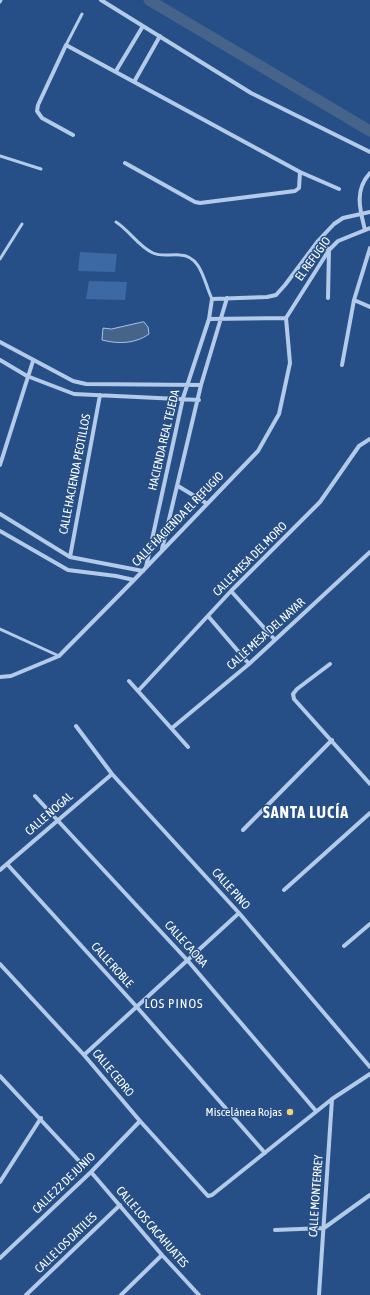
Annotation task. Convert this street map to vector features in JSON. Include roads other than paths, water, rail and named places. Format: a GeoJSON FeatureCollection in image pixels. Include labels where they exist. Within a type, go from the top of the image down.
{"type":"FeatureCollection","features":[{"type":"Feature","properties":{"kind":"street"},"geometry":{"type":"LineString","coordinates":[[101,0],[251,93],[370,152]]}},
{"type":"Feature","properties":{"kind":"street"},"geometry":{"type":"LineString","coordinates":[[116,71],[142,26]]}},
{"type":"Feature","properties":{"kind":"street"},"geometry":{"type":"LineString","coordinates":[[134,82],[160,36]]}},
{"type":"Feature","properties":{"kind":"street"},"geometry":{"type":"LineString","coordinates":[[73,135],[42,118],[36,112],[66,45],[300,172],[339,188]]}},
{"type":"Feature","properties":{"kind":"street"},"geometry":{"type":"LineString","coordinates":[[125,163],[195,202],[200,203],[295,191],[299,188],[300,172]]}},
{"type":"Feature","properties":{"kind":"street"},"geometry":{"type":"LineString","coordinates":[[365,230],[360,213],[358,197],[364,179],[370,173]]}},
{"type":"Feature","properties":{"kind":"street"},"geometry":{"type":"LineString","coordinates":[[212,299],[267,297],[276,295],[286,285],[318,241],[338,221],[360,213],[370,212]]}},
{"type":"Feature","properties":{"kind":"street","name":"EL REFUGIO"},"geometry":{"type":"LineString","coordinates":[[286,318],[329,250],[338,240],[370,228]]}},
{"type":"Feature","properties":{"kind":"street"},"geometry":{"type":"LineString","coordinates":[[318,241],[329,250],[328,298]]}},
{"type":"Feature","properties":{"kind":"street"},"geometry":{"type":"LineString","coordinates":[[342,365],[354,300],[370,248]]}},
{"type":"Feature","properties":{"kind":"street","name":"HACIENDA REAL TEJEDA"},"geometry":{"type":"LineString","coordinates":[[162,550],[199,400],[201,385],[227,298]]}},
{"type":"Feature","properties":{"kind":"street","name":"HACIENDA REAL TEJEDA"},"geometry":{"type":"LineString","coordinates":[[144,570],[183,398],[209,319],[212,299]]}},
{"type":"Feature","properties":{"kind":"street"},"geometry":{"type":"LineString","coordinates":[[354,300],[370,307]]}},
{"type":"Feature","properties":{"kind":"street"},"geometry":{"type":"LineString","coordinates":[[209,319],[286,318]]}},
{"type":"Feature","properties":{"kind":"street","name":"CALLE HACIENDA EL REFUGIO"},"geometry":{"type":"LineString","coordinates":[[0,677],[11,676],[58,656],[144,570],[206,503],[258,451],[277,420],[290,363],[286,318]]}},
{"type":"Feature","properties":{"kind":"street"},"geometry":{"type":"LineString","coordinates":[[0,342],[72,381],[86,384],[201,385]]}},
{"type":"Feature","properties":{"kind":"street"},"geometry":{"type":"LineString","coordinates":[[0,360],[27,376],[74,394],[183,398],[199,400]]}},
{"type":"Feature","properties":{"kind":"street"},"geometry":{"type":"LineString","coordinates":[[0,465],[33,361]]}},
{"type":"Feature","properties":{"kind":"street","name":"CALLE HACIENDA PEOTILLOS"},"geometry":{"type":"LineString","coordinates":[[70,557],[100,395]]}},
{"type":"Feature","properties":{"kind":"street","name":"CALLE MESA DEL MORO"},"geometry":{"type":"LineString","coordinates":[[138,691],[232,591],[320,502],[360,446],[370,438]]}},
{"type":"Feature","properties":{"kind":"street","name":"HACIENDA REAL TEJEDA"},"geometry":{"type":"LineString","coordinates":[[178,486],[206,503]]}},
{"type":"Feature","properties":{"kind":"street"},"geometry":{"type":"LineString","coordinates":[[0,514],[70,557],[144,570]]}},
{"type":"Feature","properties":{"kind":"street"},"geometry":{"type":"LineString","coordinates":[[0,531],[68,570],[116,576],[134,580]]}},
{"type":"Feature","properties":{"kind":"street","name":"CALLE MESA DEL NAYAR"},"geometry":{"type":"LineString","coordinates":[[172,728],[249,664],[370,552]]}},
{"type":"Feature","properties":{"kind":"street"},"geometry":{"type":"LineString","coordinates":[[232,591],[275,640]]}},
{"type":"Feature","properties":{"kind":"street"},"geometry":{"type":"LineString","coordinates":[[208,616],[249,664]]}},
{"type":"Feature","properties":{"kind":"street"},"geometry":{"type":"LineString","coordinates":[[330,664],[297,688],[293,694],[294,699],[370,784]]}},
{"type":"Feature","properties":{"kind":"street"},"geometry":{"type":"LineString","coordinates":[[129,681],[188,747]]}},
{"type":"Feature","properties":{"kind":"street","name":"CALLE PINO"},"geometry":{"type":"LineString","coordinates":[[76,726],[112,774],[239,913],[370,1067]]}},
{"type":"Feature","properties":{"kind":"street"},"geometry":{"type":"LineString","coordinates":[[243,830],[332,740]]}},
{"type":"Feature","properties":{"kind":"street","name":"CALLE NOGAL"},"geometry":{"type":"LineString","coordinates":[[0,870],[112,774]]}},
{"type":"Feature","properties":{"kind":"street"},"geometry":{"type":"LineString","coordinates":[[364,776],[370,778]]}},
{"type":"Feature","properties":{"kind":"street","name":"CALLE CAOBA"},"geometry":{"type":"LineString","coordinates":[[35,796],[188,961],[316,1111]]}},
{"type":"Feature","properties":{"kind":"street"},"geometry":{"type":"LineString","coordinates":[[284,890],[370,812]]}},
{"type":"Feature","properties":{"kind":"street","name":"CALLE ROBLE"},"geometry":{"type":"LineString","coordinates":[[7,864],[136,1006],[265,1152]]}},
{"type":"Feature","properties":{"kind":"street"},"geometry":{"type":"LineString","coordinates":[[84,1055],[239,913]]}},
{"type":"Feature","properties":{"kind":"street"},"geometry":{"type":"LineString","coordinates":[[344,946],[370,924]]}},
{"type":"Feature","properties":{"kind":"street","name":"CALLE CEDRO"},"geometry":{"type":"LineString","coordinates":[[0,964],[84,1055],[140,1121],[208,1196],[212,1195],[265,1152]]}},
{"type":"Feature","properties":{"kind":"street"},"geometry":{"type":"LineString","coordinates":[[265,1152],[332,1099],[370,1074]]}},
{"type":"Feature","properties":{"kind":"street"},"geometry":{"type":"LineString","coordinates":[[0,1076],[41,1118],[80,1162]]}},
{"type":"Feature","properties":{"kind":"street","name":"CALLE MONTERREY"},"geometry":{"type":"LineString","coordinates":[[319,1295],[332,1099]]}},
{"type":"Feature","properties":{"kind":"street"},"geometry":{"type":"LineString","coordinates":[[0,1182],[41,1118]]}},
{"type":"Feature","properties":{"kind":"street","name":"CALLE 22 DE JUNIO"},"geometry":{"type":"LineString","coordinates":[[0,1258],[91,1172],[140,1121]]}},
{"type":"Feature","properties":{"kind":"street","name":"CALLE LOS CACAHUATES"},"geometry":{"type":"LineString","coordinates":[[91,1172],[162,1255],[199,1295]]}},
{"type":"Feature","properties":{"kind":"street"},"geometry":{"type":"LineString","coordinates":[[275,1230],[324,1228],[370,1195]]}},
{"type":"Feature","properties":{"kind":"street","name":"CALLE LOS DÁTILES"},"geometry":{"type":"LineString","coordinates":[[26,1295],[120,1205]]}},
{"type":"Feature","properties":{"kind":"street"},"geometry":{"type":"LineString","coordinates":[[121,1295],[162,1255]]}},
{"type":"Feature","properties":{"kind":"lane"},"geometry":{"type":"LineString","coordinates":[[66,45],[82,14]]}},
{"type":"Feature","properties":{"kind":"lane"},"geometry":{"type":"LineString","coordinates":[[0,156],[42,169]]}},
{"type":"Feature","properties":{"kind":"lane"},"geometry":{"type":"LineString","coordinates":[[116,222],[124,227],[135,240],[153,253],[160,255],[181,255],[193,259],[200,268],[212,299]]}},
{"type":"Feature","properties":{"kind":"lane"},"geometry":{"type":"LineString","coordinates":[[0,259],[22,224]]}},
{"type":"Feature","properties":{"kind":"lane"},"geometry":{"type":"LineString","coordinates":[[0,629],[58,656]]}},
{"type":"Feature","properties":{"kind":"waterway"},"geometry":{"type":"LineString","coordinates":[[149,0],[370,131]]}},
{"type":"Feature","properties":{"kind":"place","name":"Miscelánea Rojas"},"geometry":{"type":"Point","coordinates":[290,1112]}},
{"type":"Feature","properties":{"kind":"district","name":"SANTA LUCÍA"},"geometry":{"type":"Point","coordinates":[306,813]}},
{"type":"Feature","properties":{"kind":"district","name":"LOS PINOS"},"geometry":{"type":"Point","coordinates":[174,1004]}}]}
